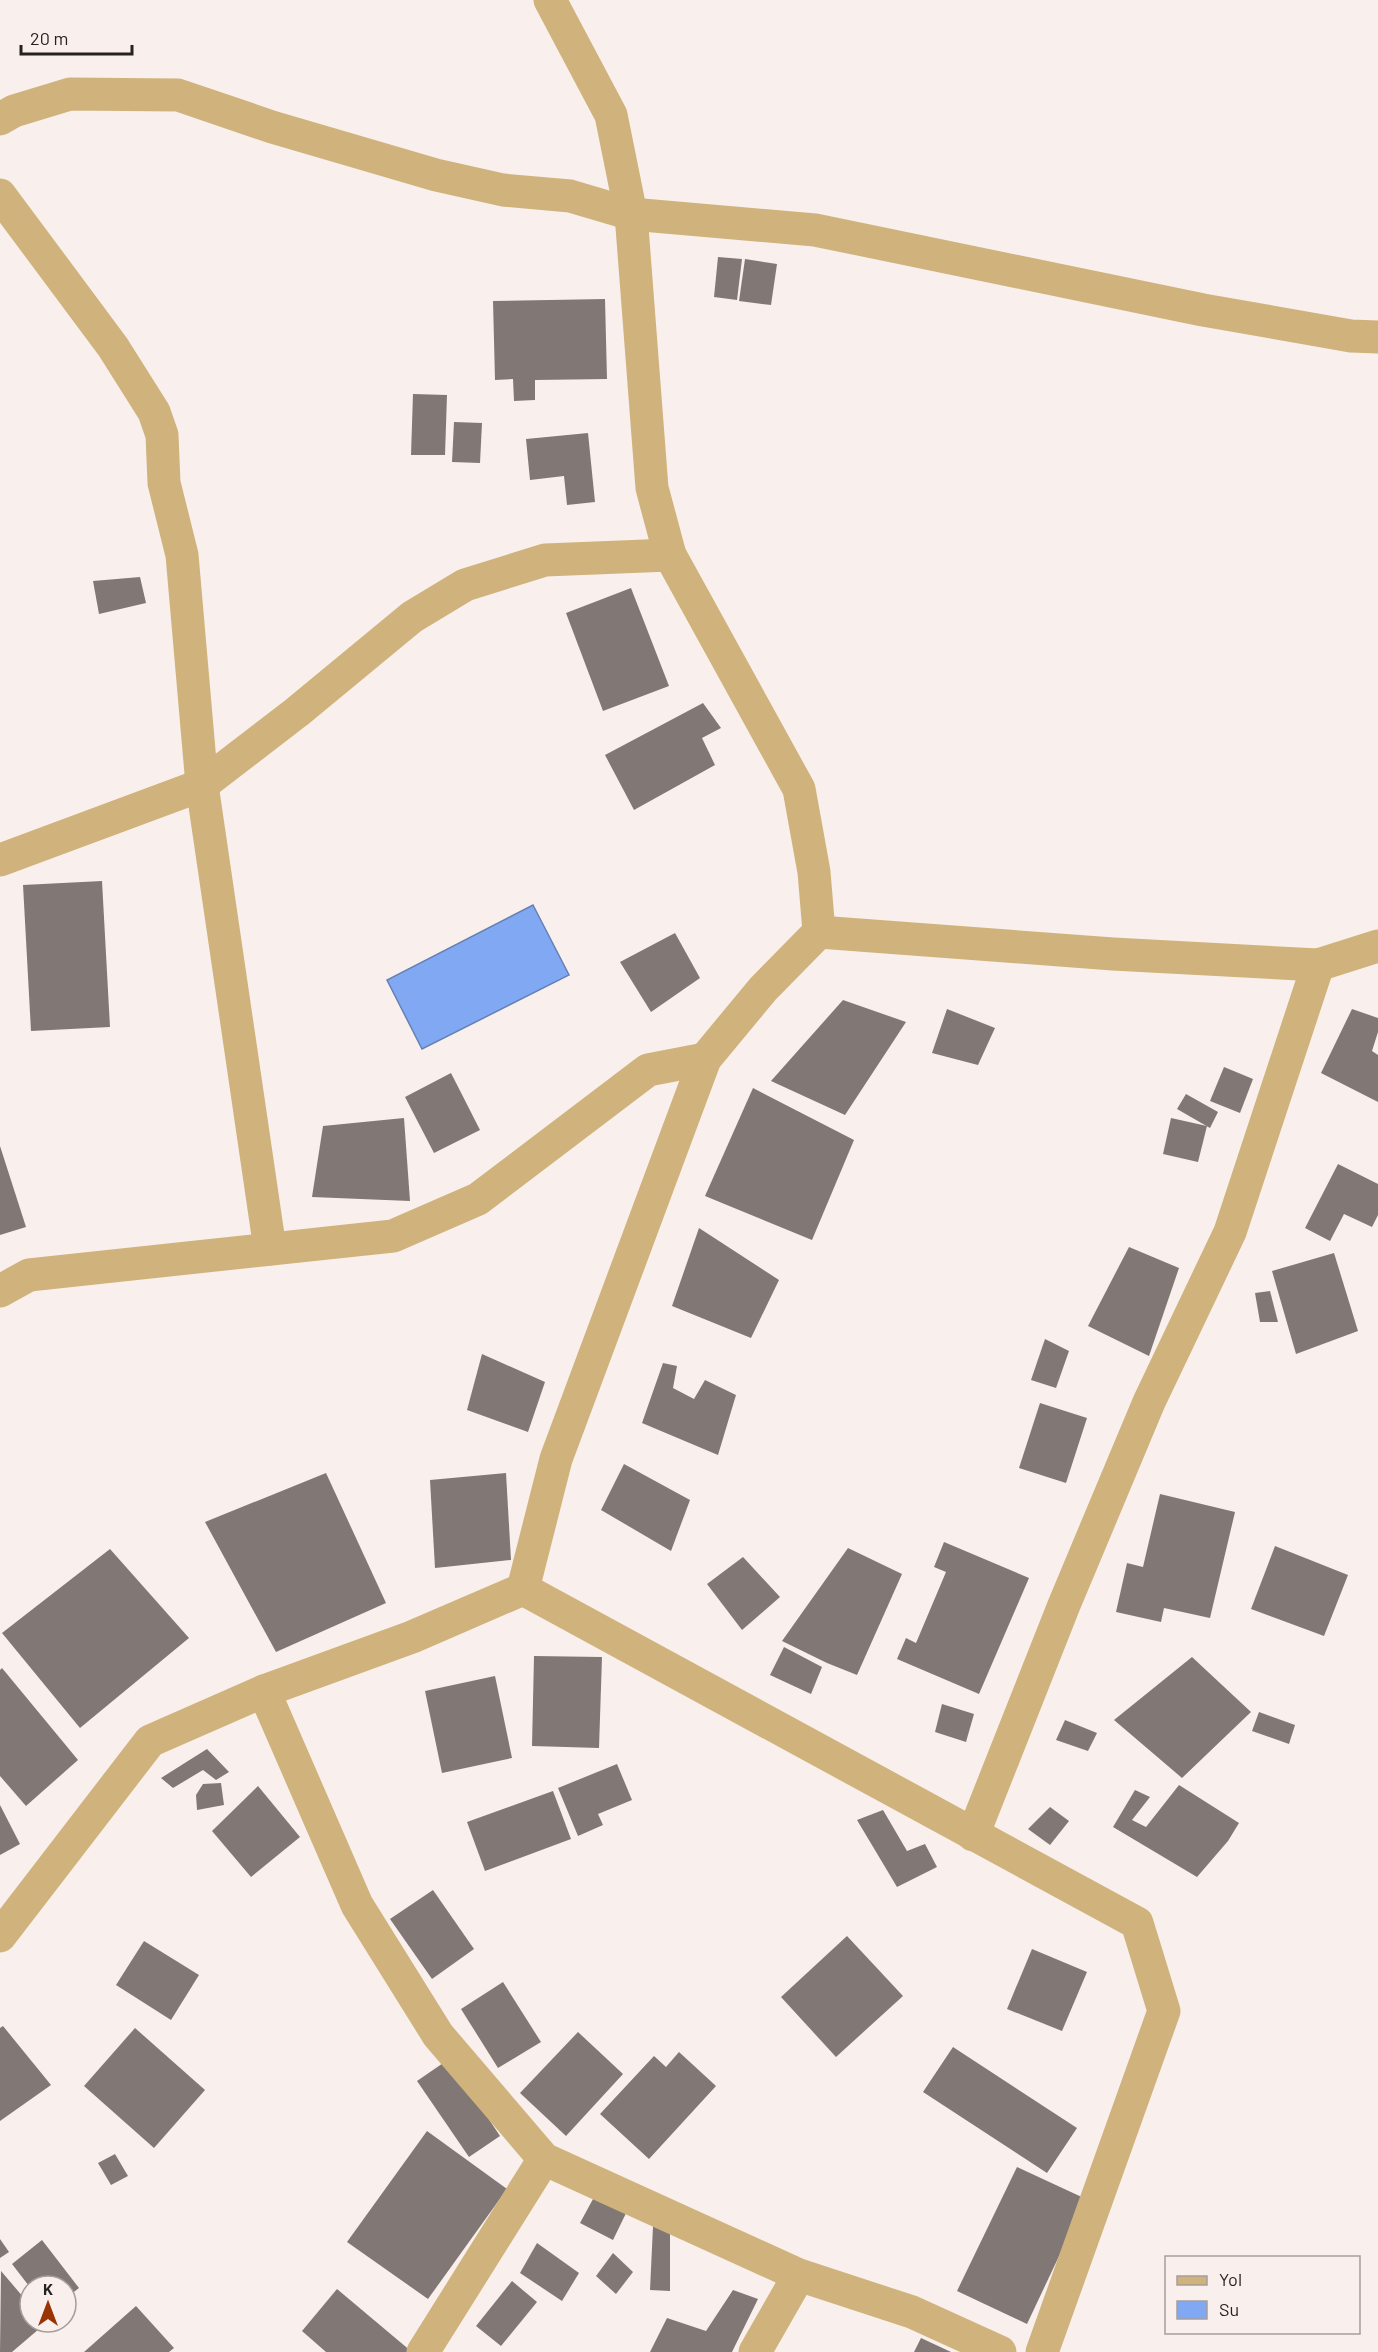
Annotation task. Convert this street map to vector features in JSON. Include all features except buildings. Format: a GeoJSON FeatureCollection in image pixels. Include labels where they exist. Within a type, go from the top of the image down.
{"type":"FeatureCollection","features":[{"type":"Feature","properties":{"kind":"street"},"geometry":{"type":"LineString","coordinates":[[523,1589],[556,1459],[705,1059],[764,989],[819,932],[814,872],[799,789],[670,555],[652,488],[631,214],[611,115],[550,0]]}},
{"type":"Feature","properties":{"kind":"street"},"geometry":{"type":"LineString","coordinates":[[0,119],[14,111],[70,94],[178,95],[272,127],[435,175],[503,190],[570,196],[631,214],[815,230],[1203,310],[1351,336],[1378,337]]}},
{"type":"Feature","properties":{"kind":"street"},"geometry":{"type":"LineString","coordinates":[[0,195],[112,347],[154,412],[162,435],[164,483],[182,555],[202,784],[270,1249]]}},
{"type":"Feature","properties":{"kind":"street"},"geometry":{"type":"LineString","coordinates":[[0,860],[202,784],[297,712],[412,617],[465,585],[545,560],[670,555]]}},
{"type":"Feature","properties":{"kind":"street"},"geometry":{"type":"LineString","coordinates":[[819,932],[1113,954],[1318,965],[1378,946]]}},
{"type":"Feature","properties":{"kind":"street"},"geometry":{"type":"LineString","coordinates":[[973,1835],[1064,1605],[1149,1402],[1230,1232],[1318,965]]}},
{"type":"Feature","properties":{"kind":"street"},"geometry":{"type":"LineString","coordinates":[[0,1291],[29,1275],[393,1236],[478,1199],[648,1070],[705,1059]]}},
{"type":"Feature","properties":{"kind":"street"},"geometry":{"type":"LineString","coordinates":[[523,1589],[1137,1923],[1164,2011],[1042,2352]]}},
{"type":"Feature","properties":{"kind":"street"},"geometry":{"type":"LineString","coordinates":[[0,1935],[150,1741],[264,1691],[412,1637],[523,1589]]}},
{"type":"Feature","properties":{"kind":"street"},"geometry":{"type":"LineString","coordinates":[[264,1691],[357,1905],[438,2035],[544,2159],[799,2275],[912,2312],[1000,2352]]}},
{"type":"Feature","properties":{"kind":"street"},"geometry":{"type":"LineString","coordinates":[[423,2352],[544,2159]]}},
{"type":"Feature","properties":{"kind":"street"},"geometry":{"type":"LineString","coordinates":[[755,2352],[799,2275]]}},
{"type":"Feature","properties":{"kind":"water"},"geometry":{"type":"Polygon","coordinates":[[[533,905],[569,975],[422,1049],[387,980],[533,905]]]}}]}
